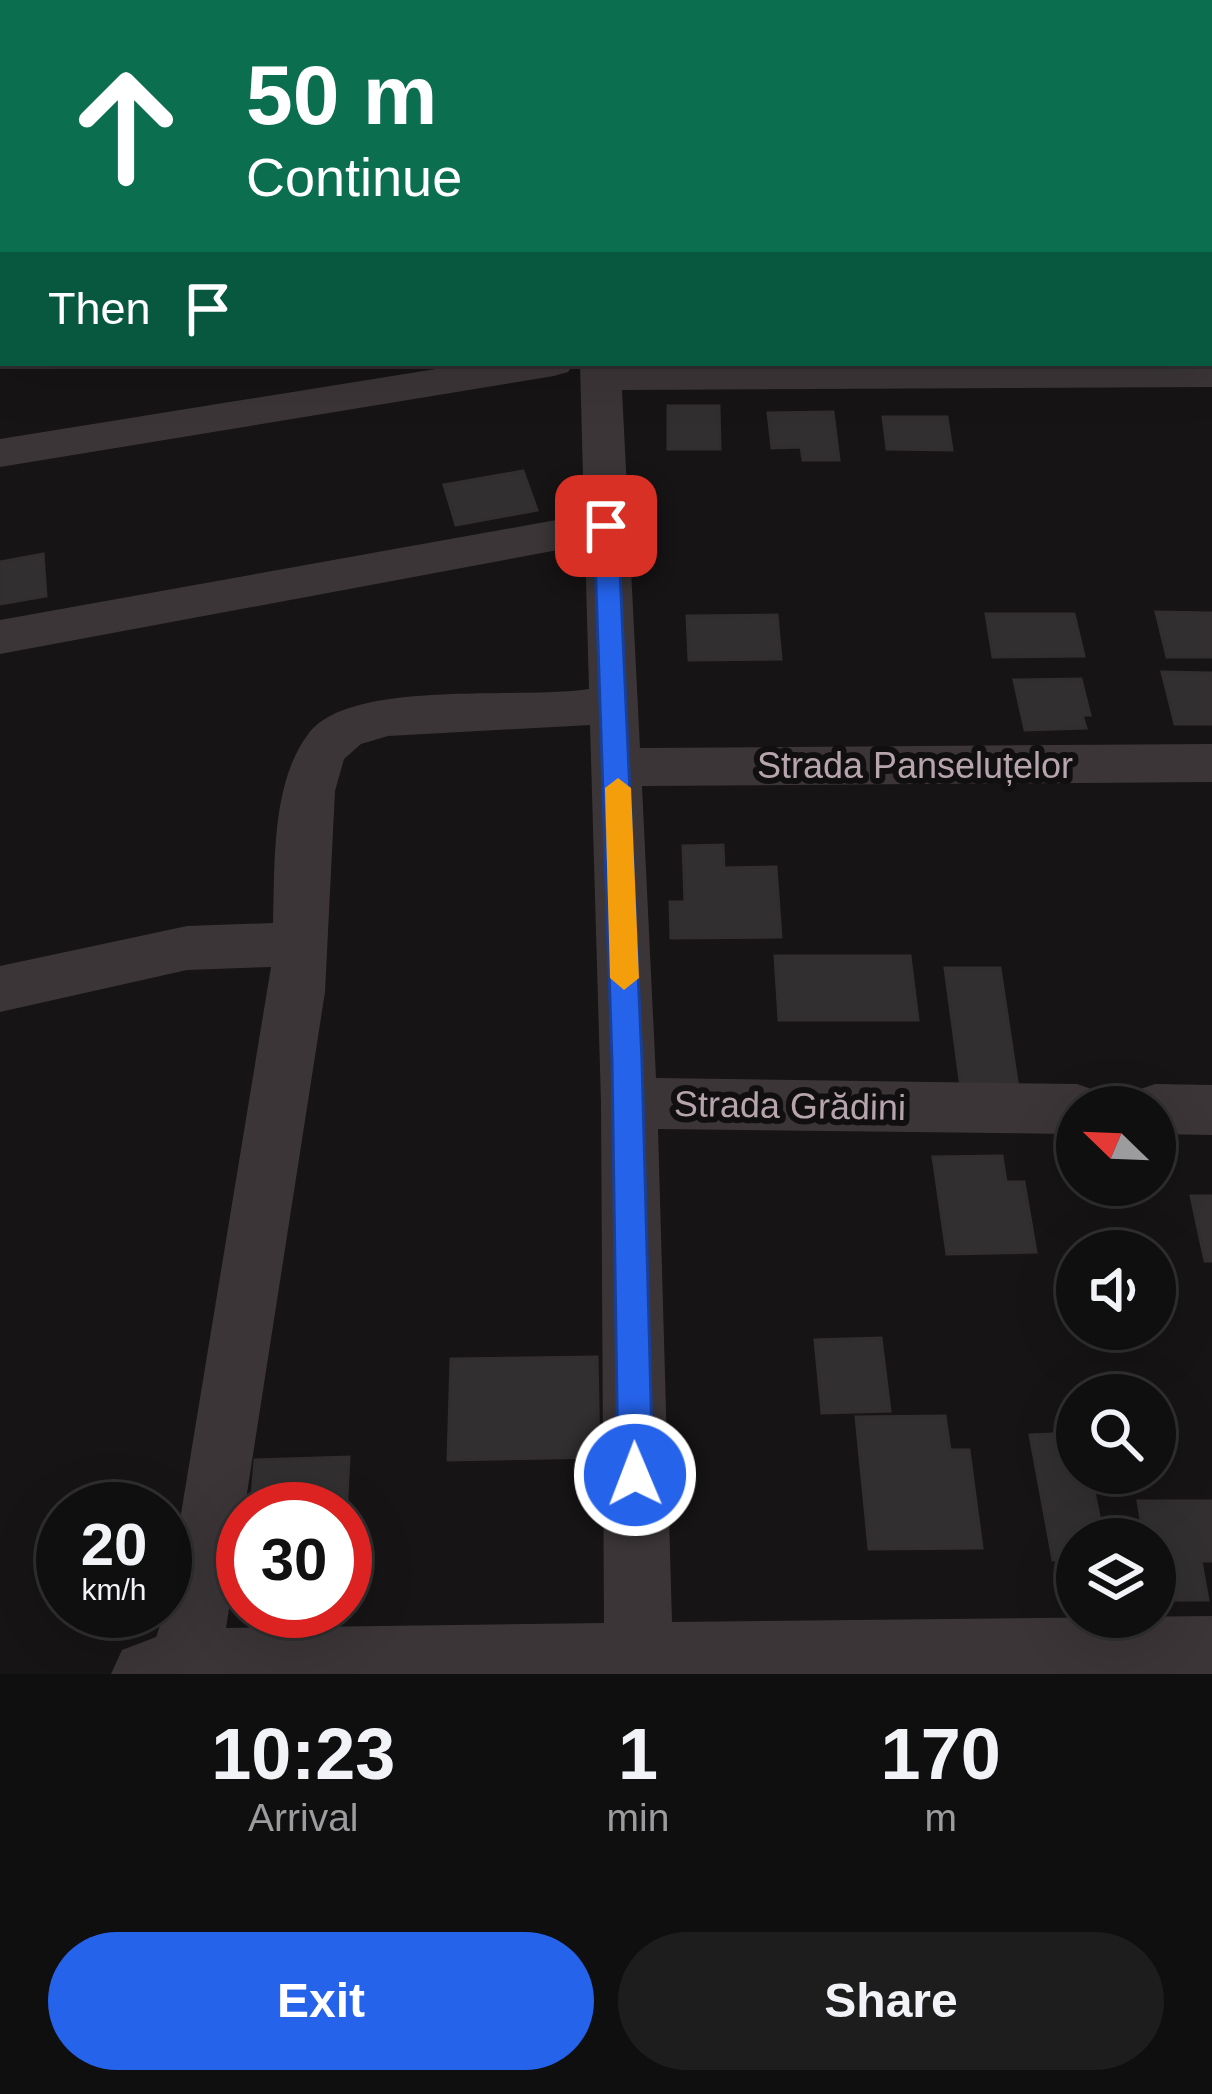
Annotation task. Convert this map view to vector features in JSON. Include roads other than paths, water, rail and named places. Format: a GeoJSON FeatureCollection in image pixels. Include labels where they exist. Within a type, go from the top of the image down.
{"type":"FeatureCollection","features":[{"type":"Feature","properties":{"kind":"street"},"geometry":{"type":"LineString","coordinates":[[585,368],[606,526],[628,1103]]}},
{"type":"Feature","properties":{"kind":"street"},"geometry":{"type":"LineString","coordinates":[[0,453],[585,368],[1212,374]]}},
{"type":"Feature","properties":{"kind":"street"},"geometry":{"type":"LineString","coordinates":[[0,637],[606,526]]}},
{"type":"Feature","properties":{"kind":"street"},"geometry":{"type":"LineString","coordinates":[[613,702],[559,716],[404,716],[351,725],[323,748],[311,794],[298,992],[172,1670],[1212,1650]]}},
{"type":"Feature","properties":{"kind":"street","name":"Strada Panseluțelor"},"geometry":{"type":"LineString","coordinates":[[617,767],[1212,763]]}},
{"type":"Feature","properties":{"kind":"street"},"geometry":{"type":"LineString","coordinates":[[0,989],[187,948],[298,944]]}},
{"type":"Feature","properties":{"kind":"street","name":"Strada Grădini"},"geometry":{"type":"LineString","coordinates":[[639,1662],[628,1103],[1056,1108]]}},
{"type":"Feature","properties":{"kind":"street"},"geometry":{"type":"LineString","coordinates":[[1176,1109],[1212,1110]]}}]}
